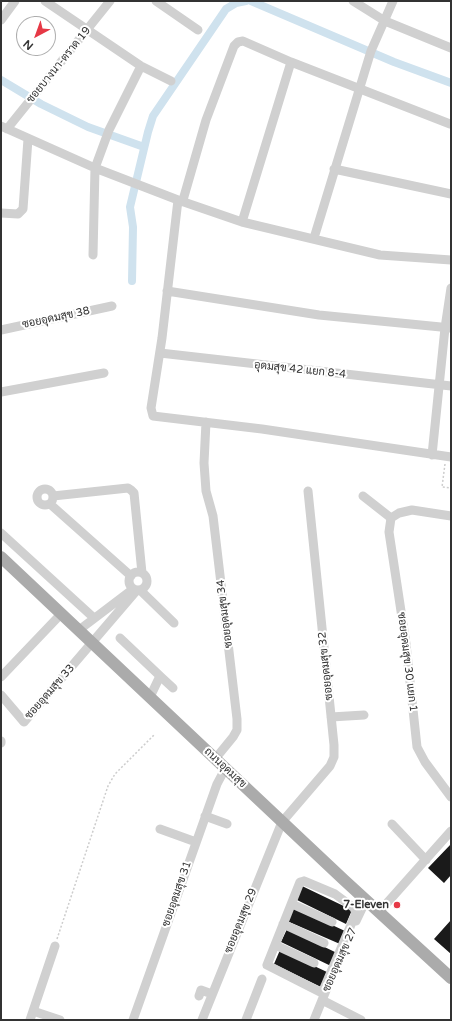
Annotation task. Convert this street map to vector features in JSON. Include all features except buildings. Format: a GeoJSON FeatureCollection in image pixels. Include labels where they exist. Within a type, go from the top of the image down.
{"type":"FeatureCollection","features":[{"type":"Feature","properties":{"kind":"main road","name":"ถนนอุดมสุข"},"geometry":{"type":"LineString","coordinates":[[2,560],[79,630],[225,769],[451,978]]}},
{"type":"Feature","properties":{"kind":"street"},"geometry":{"type":"LineString","coordinates":[[1,20],[15,1]]}},
{"type":"Feature","properties":{"kind":"street"},"geometry":{"type":"LineString","coordinates":[[44,1],[88,29],[141,66],[171,81]]}},
{"type":"Feature","properties":{"kind":"street","name":"ซอยบางนา-ตราด 19"},"geometry":{"type":"LineString","coordinates":[[3,129],[33,98],[110,1]]}},
{"type":"Feature","properties":{"kind":"street"},"geometry":{"type":"LineString","coordinates":[[156,1],[198,30]]}},
{"type":"Feature","properties":{"kind":"street"},"geometry":{"type":"LineString","coordinates":[[352,1],[385,21],[451,48]]}},
{"type":"Feature","properties":{"kind":"street"},"geometry":{"type":"LineString","coordinates":[[314,238],[367,62],[393,1]]}},
{"type":"Feature","properties":{"kind":"street"},"geometry":{"type":"LineString","coordinates":[[448,457],[262,429],[153,416],[151,408],[160,353],[180,200],[206,120],[234,46],[238,42],[243,41],[291,62],[450,124]]}},
{"type":"Feature","properties":{"kind":"street"},"geometry":{"type":"LineString","coordinates":[[242,222],[291,62]]}},
{"type":"Feature","properties":{"kind":"street"},"geometry":{"type":"LineString","coordinates":[[93,255],[95,168],[107,135],[141,66]]}},
{"type":"Feature","properties":{"kind":"street"},"geometry":{"type":"LineString","coordinates":[[3,129],[95,168],[242,222],[380,255],[451,260]]}},
{"type":"Feature","properties":{"kind":"street"},"geometry":{"type":"LineString","coordinates":[[1,213],[18,214],[23,209],[28,139]]}},
{"type":"Feature","properties":{"kind":"street"},"geometry":{"type":"LineString","coordinates":[[334,169],[451,194]]}},
{"type":"Feature","properties":{"kind":"street"},"geometry":{"type":"LineString","coordinates":[[432,455],[448,328],[451,288]]}},
{"type":"Feature","properties":{"kind":"street"},"geometry":{"type":"LineString","coordinates":[[167,291],[319,315],[448,328]]}},
{"type":"Feature","properties":{"kind":"street","name":"ซอยอุดมสุข 38"},"geometry":{"type":"LineString","coordinates":[[1,330],[112,306]]}},
{"type":"Feature","properties":{"kind":"street","name":"อุดมสุข 42 แยก 8-4"},"geometry":{"type":"LineString","coordinates":[[160,353],[451,386]]}},
{"type":"Feature","properties":{"kind":"street"},"geometry":{"type":"LineString","coordinates":[[1,392],[104,373]]}},
{"type":"Feature","properties":{"kind":"street","name":"ซอยอุดมสุข 34"},"geometry":{"type":"LineString","coordinates":[[206,422],[204,463],[206,491],[213,516],[238,719],[237,730],[233,737],[215,759]]}},
{"type":"Feature","properties":{"kind":"street"},"geometry":{"type":"LineString","coordinates":[[79,630],[94,618],[147,584],[146,578],[142,573],[134,493],[128,488],[52,500],[131,576]]}},
{"type":"Feature","properties":{"kind":"street","name":"ซอยอุดมสุข 32"},"geometry":{"type":"LineString","coordinates":[[282,822],[332,761],[334,746],[308,491]]}},
{"type":"Feature","properties":{"kind":"street"},"geometry":{"type":"LineString","coordinates":[[363,496],[391,518],[399,513],[412,510],[451,516]]}},
{"type":"Feature","properties":{"kind":"street","name":"ซอยอุดมสุข 30 แยก 1"},"geometry":{"type":"LineString","coordinates":[[391,518],[389,532],[406,644],[418,747],[425,762],[451,797]]}},
{"type":"Feature","properties":{"kind":"street"},"geometry":{"type":"LineString","coordinates":[[1,533],[94,618]]}},
{"type":"Feature","properties":{"kind":"street"},"geometry":{"type":"LineString","coordinates":[[142,573],[136,572],[131,576],[129,584],[174,623]]}},
{"type":"Feature","properties":{"kind":"street"},"geometry":{"type":"LineString","coordinates":[[92,643],[136,590]]}},
{"type":"Feature","properties":{"kind":"street"},"geometry":{"type":"LineString","coordinates":[[1,677],[61,614]]}},
{"type":"Feature","properties":{"kind":"street"},"geometry":{"type":"LineString","coordinates":[[120,638],[173,688]]}},
{"type":"Feature","properties":{"kind":"street","name":"ซอยอุดมสุข 33"},"geometry":{"type":"LineString","coordinates":[[1,695],[24,722],[92,643]]}},
{"type":"Feature","properties":{"kind":"street"},"geometry":{"type":"LineString","coordinates":[[150,697],[160,676]]}},
{"type":"Feature","properties":{"kind":"street"},"geometry":{"type":"LineString","coordinates":[[331,717],[364,716]]}},
{"type":"Feature","properties":{"kind":"street","name":"ซอยอุดมสุข 31"},"geometry":{"type":"LineString","coordinates":[[133,1020],[205,816],[217,784],[225,769]]}},
{"type":"Feature","properties":{"kind":"street"},"geometry":{"type":"LineString","coordinates":[[205,816],[227,824]]}},
{"type":"Feature","properties":{"kind":"street","name":"ซอยอุดมสุข 29"},"geometry":{"type":"LineString","coordinates":[[202,1020],[282,822]]}},
{"type":"Feature","properties":{"kind":"street"},"geometry":{"type":"LineString","coordinates":[[392,824],[426,860]]}},
{"type":"Feature","properties":{"kind":"street"},"geometry":{"type":"LineString","coordinates":[[160,829],[196,842]]}},
{"type":"Feature","properties":{"kind":"street"},"geometry":{"type":"LineString","coordinates":[[379,912],[451,831]]}},
{"type":"Feature","properties":{"kind":"street"},"geometry":{"type":"LineString","coordinates":[[335,894],[344,880]]}},
{"type":"Feature","properties":{"kind":"street"},"geometry":{"type":"LineString","coordinates":[[304,881],[335,894],[352,907],[356,913],[323,992],[268,967],[267,965],[300,882],[304,881]]}},
{"type":"Feature","properties":{"kind":"street","name":"ซอยอุดมสุข 27"},"geometry":{"type":"LineString","coordinates":[[314,1020],[366,900]]}},
{"type":"Feature","properties":{"kind":"street"},"geometry":{"type":"LineString","coordinates":[[292,904],[332,922]]}},
{"type":"Feature","properties":{"kind":"street"},"geometry":{"type":"LineString","coordinates":[[283,924],[324,943]]}},
{"type":"Feature","properties":{"kind":"street"},"geometry":{"type":"LineString","coordinates":[[275,945],[314,963]]}},
{"type":"Feature","properties":{"kind":"street"},"geometry":{"type":"LineString","coordinates":[[30,1020],[55,946]]}},
{"type":"Feature","properties":{"kind":"street"},"geometry":{"type":"LineString","coordinates":[[246,1020],[262,979]]}},
{"type":"Feature","properties":{"kind":"street"},"geometry":{"type":"LineString","coordinates":[[199,996],[201,990],[212,994]]}},
{"type":"Feature","properties":{"kind":"street"},"geometry":{"type":"LineString","coordinates":[[322,1000],[361,1020]]}},
{"type":"Feature","properties":{"kind":"street"},"geometry":{"type":"LineString","coordinates":[[32,1011],[60,1020]]}},
{"type":"Feature","properties":{"kind":"path"},"geometry":{"type":"LineString","coordinates":[[448,457],[442,487],[451,488]]}},
{"type":"Feature","properties":{"kind":"path"},"geometry":{"type":"LineString","coordinates":[[55,946],[108,786],[115,774],[155,734]]}},
{"type":"Feature","properties":{"kind":"waterway"},"geometry":{"type":"LineString","coordinates":[[132,281],[133,227],[130,207],[153,116],[226,9],[236,3],[246,1]]}},
{"type":"Feature","properties":{"kind":"waterway"},"geometry":{"type":"LineString","coordinates":[[251,1],[394,62],[451,83]]}},
{"type":"Feature","properties":{"kind":"waterway"},"geometry":{"type":"LineString","coordinates":[[1,80],[41,104],[88,127],[144,147]]}},
{"type":"Feature","properties":{"kind":"place","name":"7-Eleven"},"geometry":{"type":"Point","coordinates":[397,905]}}]}
